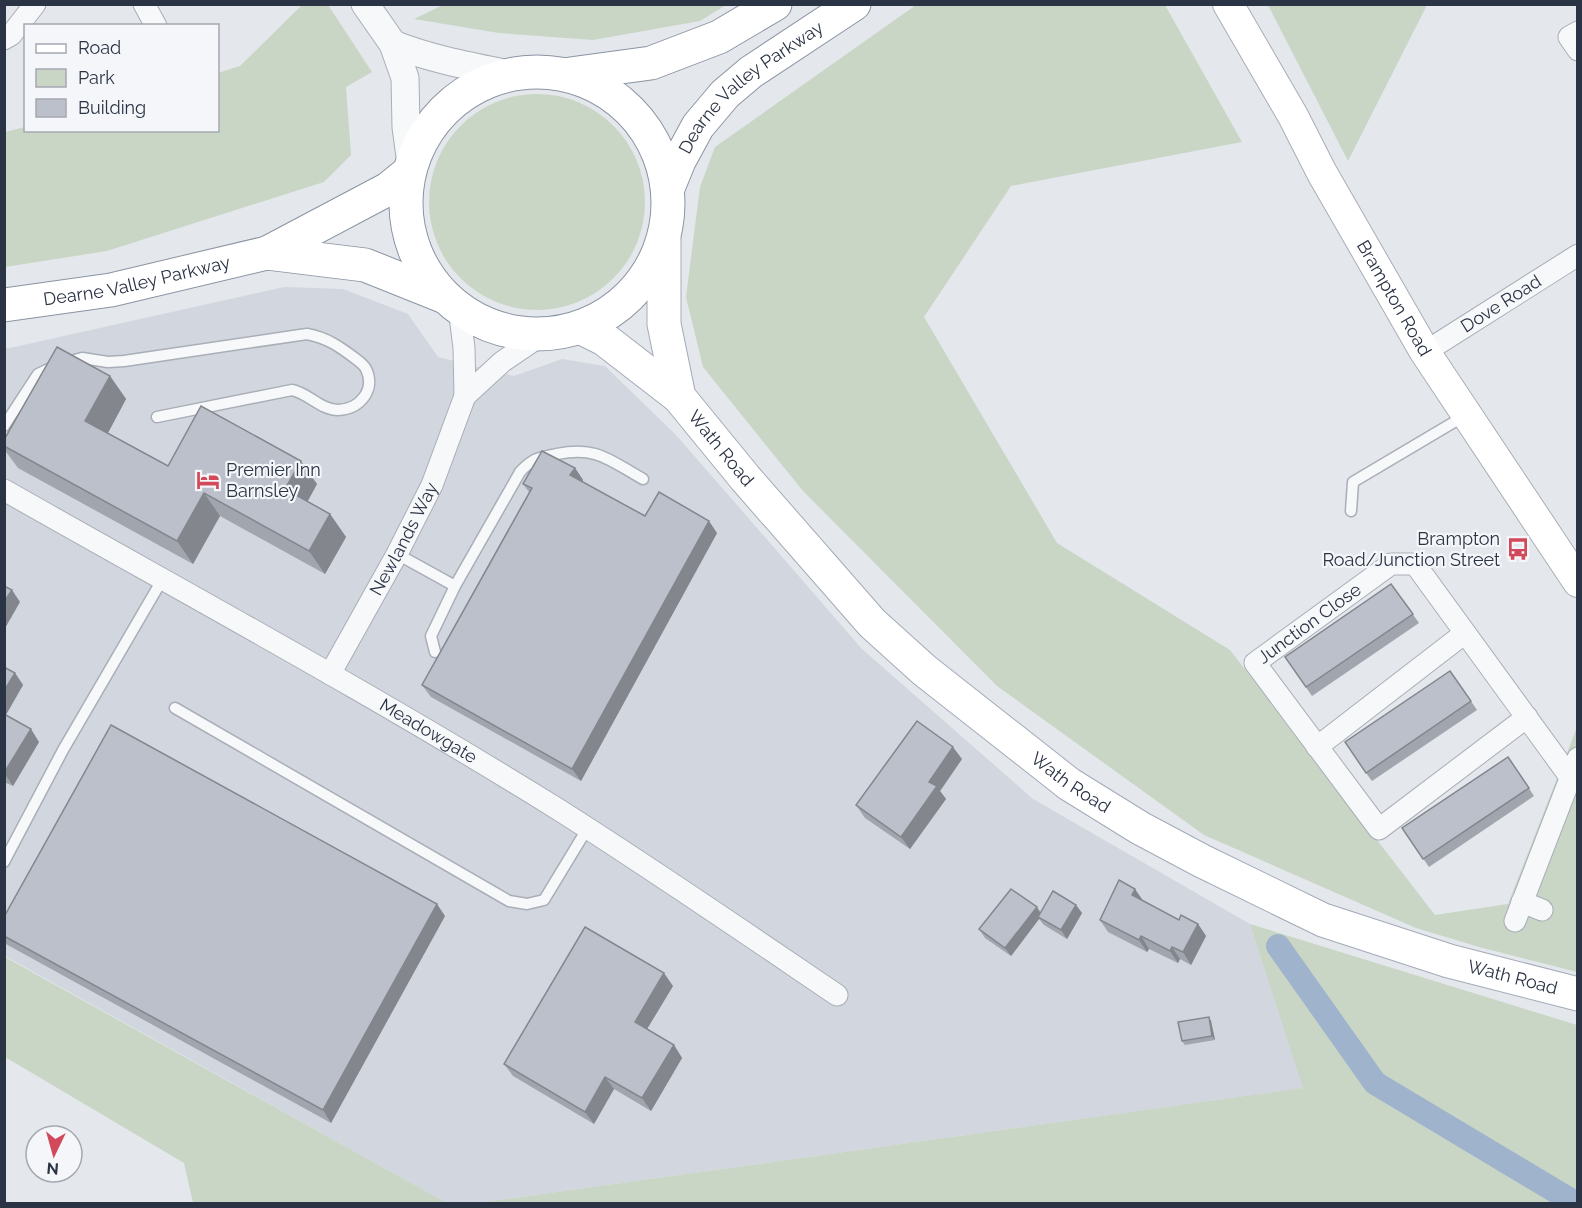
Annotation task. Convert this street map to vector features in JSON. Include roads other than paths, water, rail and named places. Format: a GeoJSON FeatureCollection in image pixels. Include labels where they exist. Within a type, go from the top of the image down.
{"type":"FeatureCollection","features":[{"type":"Feature","properties":{"kind":"main road"},"geometry":{"type":"LineString","coordinates":[[566,74],[597,85],[624,103],[645,127],[661,156],[668,188],[669,213],[664,238],[652,268],[633,293],[608,314],[580,327],[543,334],[513,332],[484,323],[452,303],[428,276],[415,252],[408,226],[406,199],[410,168],[426,133],[448,106],[476,86],[509,74],[537,71],[566,74],[651,63],[719,37],[775,4]]}},
{"type":"Feature","properties":{"kind":"main road","name":"Dearne Valley Parkway"},"geometry":{"type":"LineString","coordinates":[[668,188],[679,161],[698,126],[724,93],[751,72],[854,4]]}},
{"type":"Feature","properties":{"kind":"main road","name":"Brampton Road"},"geometry":{"type":"LineString","coordinates":[[1228,4],[1425,352],[1578,582]]}},
{"type":"Feature","properties":{"kind":"main road","name":"Dearne Valley Parkway"},"geometry":{"type":"LineString","coordinates":[[4,304],[111,290],[267,254],[388,189],[410,168]]}},
{"type":"Feature","properties":{"kind":"main road","name":"Wath Road"},"geometry":{"type":"LineString","coordinates":[[664,238],[664,324],[679,397]]}},
{"type":"Feature","properties":{"kind":"main road","name":"Dearne Valley Parkway"},"geometry":{"type":"LineString","coordinates":[[267,254],[365,265],[396,276],[452,303]]}},
{"type":"Feature","properties":{"kind":"main road","name":"Wath Road"},"geometry":{"type":"LineString","coordinates":[[580,327],[604,339],[679,397],[746,479],[872,623],[924,670],[1069,784],[1140,828],[1323,920],[1449,961],[1578,994]]}},
{"type":"Feature","properties":{"kind":"street"},"geometry":{"type":"LineString","coordinates":[[4,39],[11,35],[35,4]]}},
{"type":"Feature","properties":{"kind":"street"},"geometry":{"type":"LineString","coordinates":[[144,4],[155,24]]}},
{"type":"Feature","properties":{"kind":"street"},"geometry":{"type":"LineString","coordinates":[[365,4],[393,44],[405,78],[410,168]]}},
{"type":"Feature","properties":{"kind":"street"},"geometry":{"type":"LineString","coordinates":[[1578,32],[1569,37],[1578,50]]}},
{"type":"Feature","properties":{"kind":"street"},"geometry":{"type":"LineString","coordinates":[[393,44],[444,61],[509,74]]}},
{"type":"Feature","properties":{"kind":"street","name":"Dove Road"},"geometry":{"type":"LineString","coordinates":[[1425,352],[1578,255]]}},
{"type":"Feature","properties":{"kind":"street"},"geometry":{"type":"LineString","coordinates":[[452,303],[464,348],[465,396]]}},
{"type":"Feature","properties":{"kind":"street"},"geometry":{"type":"LineString","coordinates":[[465,396],[502,363],[543,334]]}},
{"type":"Feature","properties":{"kind":"street","name":"Newlands Way"},"geometry":{"type":"LineString","coordinates":[[330,674],[397,554],[432,485],[465,396]]}},
{"type":"Feature","properties":{"kind":"street","name":"Meadowgate"},"geometry":{"type":"LineString","coordinates":[[4,490],[330,674],[587,829],[837,995]]}},
{"type":"Feature","properties":{"kind":"street","name":"Junction Close"},"geometry":{"type":"LineString","coordinates":[[1527,717],[1379,829],[1255,663],[1391,564],[1415,564],[1527,717],[1574,767]]}},
{"type":"Feature","properties":{"kind":"street"},"geometry":{"type":"LineString","coordinates":[[1317,747],[1466,633]]}},
{"type":"Feature","properties":{"kind":"street"},"geometry":{"type":"LineString","coordinates":[[1542,910],[1518,911],[1574,767]]}},
{"type":"Feature","properties":{"kind":"lane"},"geometry":{"type":"LineString","coordinates":[[4,426],[38,374],[59,364],[82,358],[108,362],[124,361],[307,334],[334,342],[366,367],[370,383],[366,397],[353,408],[335,410],[321,405],[302,392],[292,390],[157,417]]}},
{"type":"Feature","properties":{"kind":"lane"},"geometry":{"type":"LineString","coordinates":[[1351,511],[1353,482],[1466,415]]}},
{"type":"Feature","properties":{"kind":"lane"},"geometry":{"type":"LineString","coordinates":[[435,652],[431,636],[455,586],[520,472],[531,459],[577,450],[595,452],[644,478]]}},
{"type":"Feature","properties":{"kind":"lane"},"geometry":{"type":"LineString","coordinates":[[397,554],[455,586]]}},
{"type":"Feature","properties":{"kind":"lane"},"geometry":{"type":"LineString","coordinates":[[4,862],[63,750],[162,580]]}},
{"type":"Feature","properties":{"kind":"lane"},"geometry":{"type":"LineString","coordinates":[[174,708],[509,901],[527,904],[544,900],[587,829]]}},
{"type":"Feature","properties":{"kind":"waterway"},"geometry":{"type":"LineString","coordinates":[[1278,946],[1375,1083],[1577,1204]]}},
{"type":"Feature","properties":{"kind":"place","name":"Premier Inn Barnsley"},"geometry":{"type":"Point","coordinates":[208,480]}},
{"type":"Feature","properties":{"kind":"place","name":"Brampton Road/Junction Street"},"geometry":{"type":"Point","coordinates":[1518,549]}}]}
